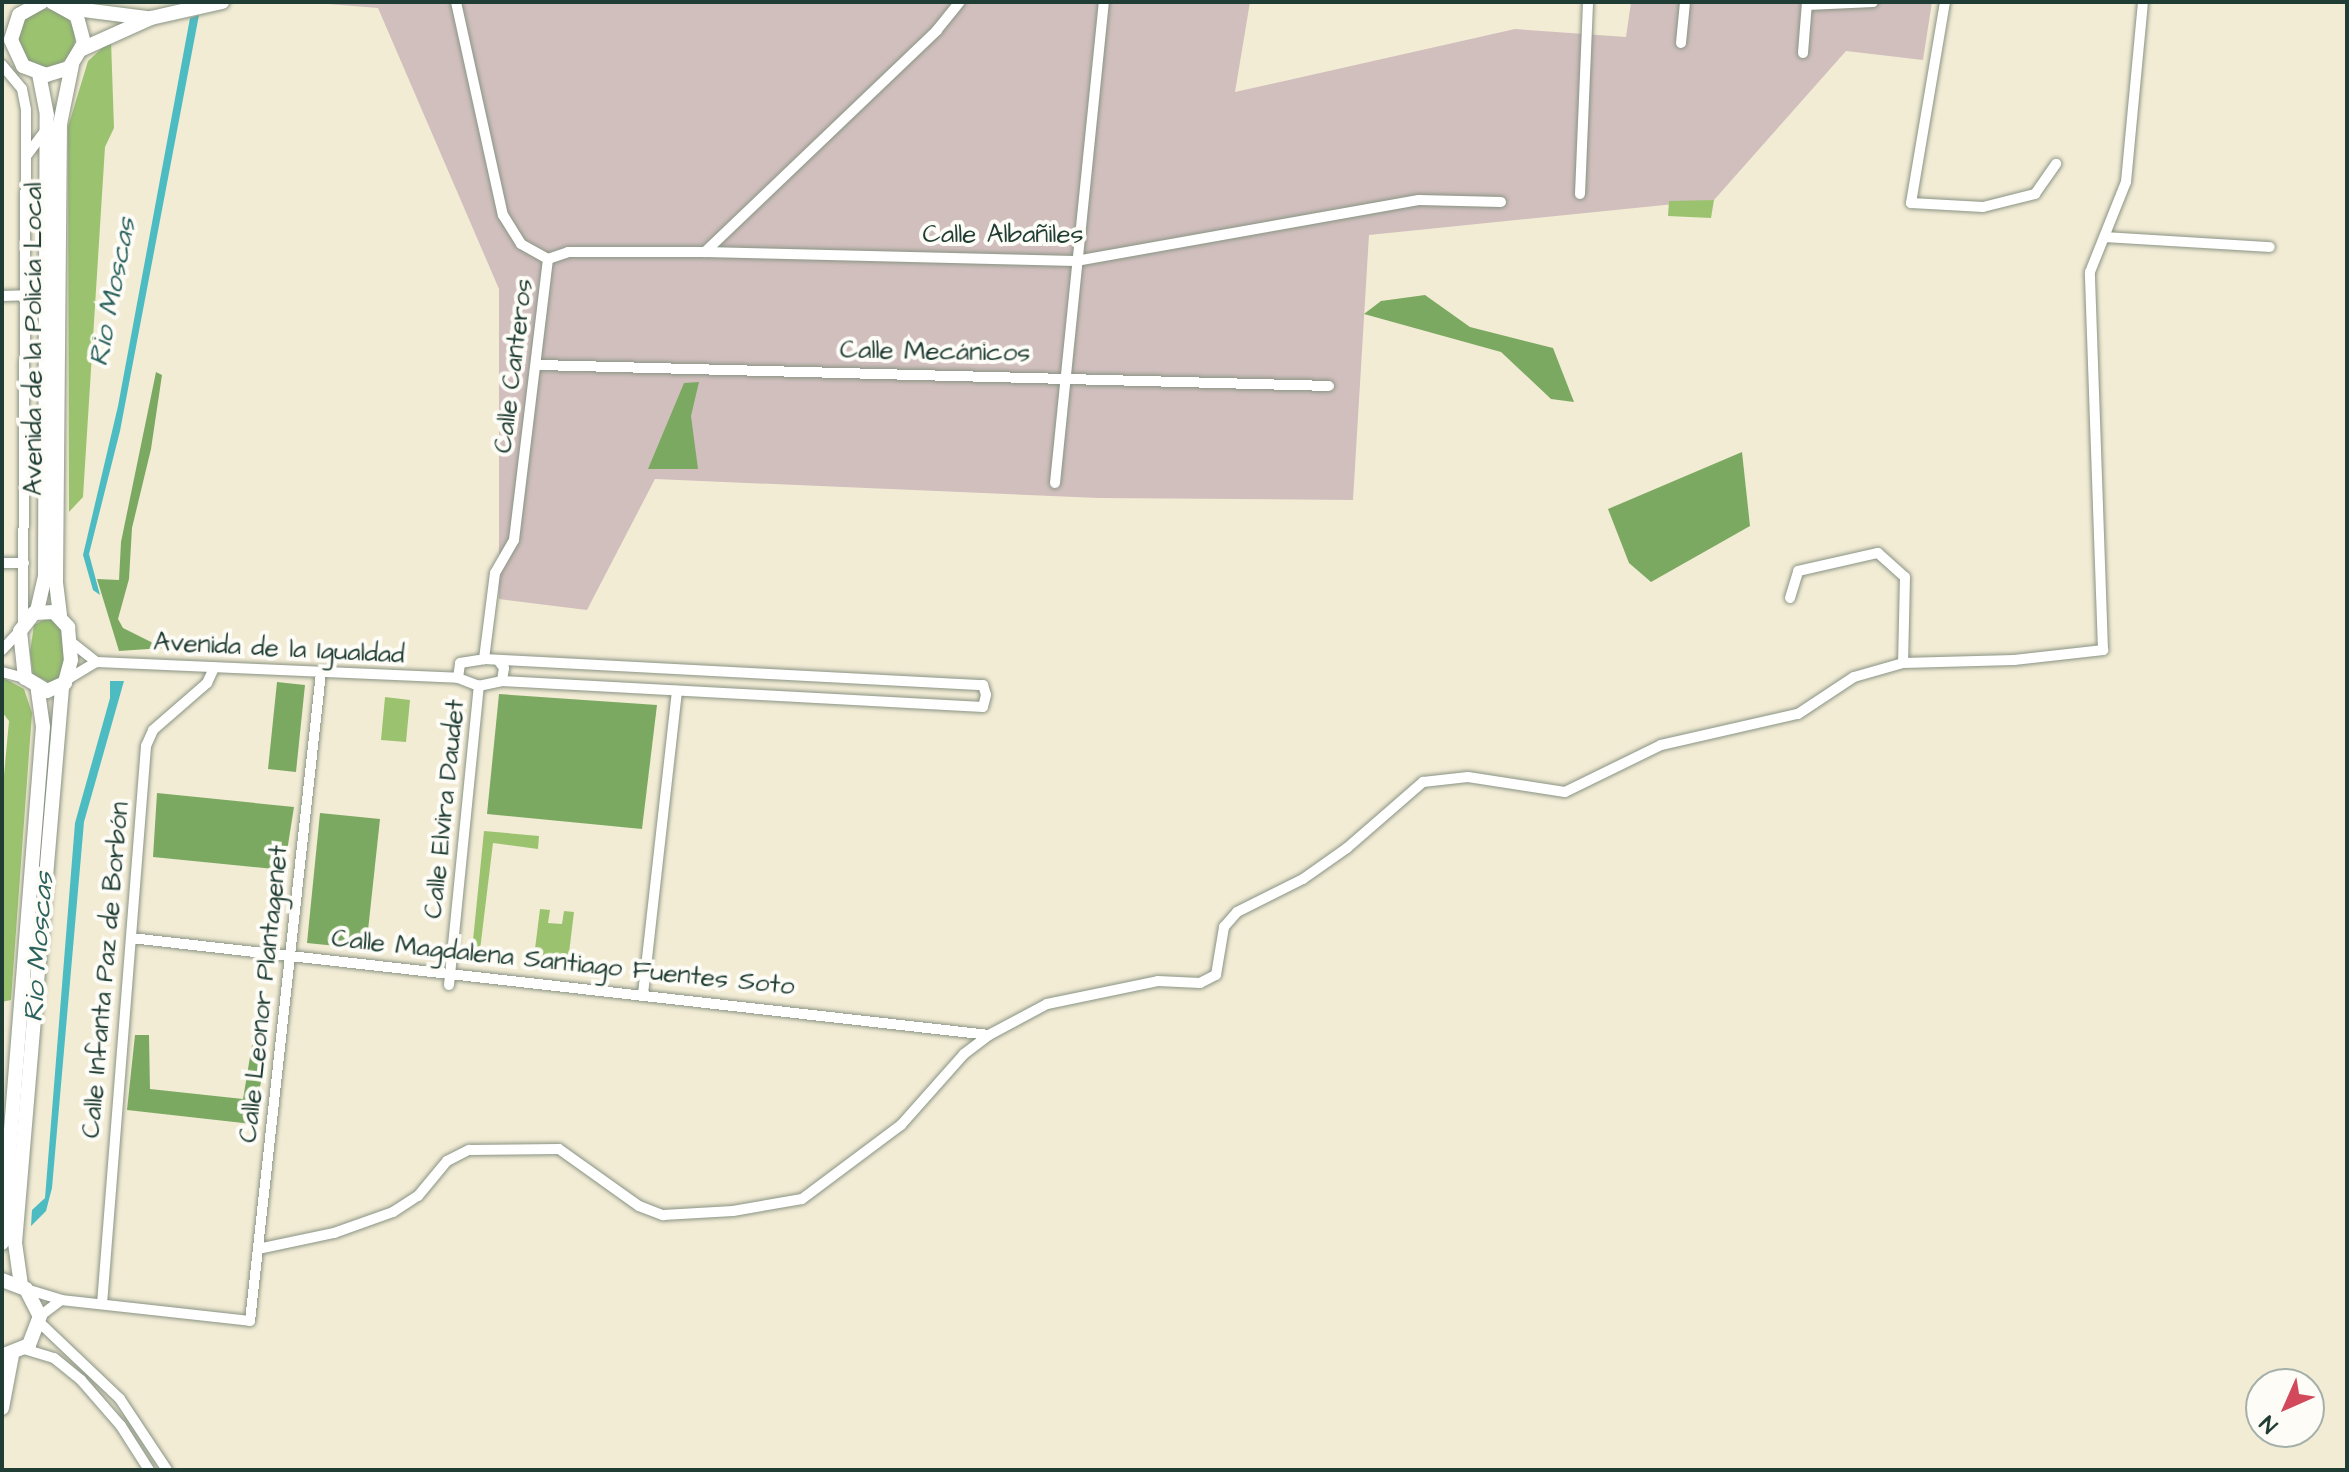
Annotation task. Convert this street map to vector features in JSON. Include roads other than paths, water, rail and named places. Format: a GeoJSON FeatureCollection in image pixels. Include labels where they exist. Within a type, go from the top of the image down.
{"type":"FeatureCollection","features":[{"type":"Feature","properties":{"kind":"main road"},"geometry":{"type":"LineString","coordinates":[[42,2],[14,8],[7,31],[10,58],[39,74],[54,74],[72,65],[82,49],[82,26],[68,8]]}},
{"type":"Feature","properties":{"kind":"main road"},"geometry":{"type":"LineString","coordinates":[[52,2],[68,8],[151,18]]}},
{"type":"Feature","properties":{"kind":"main road"},"geometry":{"type":"LineString","coordinates":[[82,49],[151,18],[216,4]]}},
{"type":"Feature","properties":{"kind":"main road","name":"Avenida de la Policía Local"},"geometry":{"type":"LineString","coordinates":[[71,642],[60,615],[56,580],[60,124],[72,65]]}},
{"type":"Feature","properties":{"kind":"main road","name":"Avenida de la Policía Local"},"geometry":{"type":"LineString","coordinates":[[37,611],[45,576],[47,128],[39,74]]}},
{"type":"Feature","properties":{"kind":"main road"},"geometry":{"type":"LineString","coordinates":[[2,1243],[43,727],[38,690],[25,678],[21,627],[37,611],[60,615]]}},
{"type":"Feature","properties":{"kind":"main road"},"geometry":{"type":"LineString","coordinates":[[2,1408],[13,1353],[40,1319],[24,1287],[15,1243],[71,642]]}},
{"type":"Feature","properties":{"kind":"main road"},"geometry":{"type":"LineString","coordinates":[[38,690],[65,683]]}},
{"type":"Feature","properties":{"kind":"main road"},"geometry":{"type":"LineString","coordinates":[[2,1280],[24,1287]]}},
{"type":"Feature","properties":{"kind":"street","name":"Calle Canteros"},"geometry":{"type":"LineString","coordinates":[[456,2],[503,215],[521,244],[548,259],[539,365],[514,540],[495,573],[484,659]]}},
{"type":"Feature","properties":{"kind":"street"},"geometry":{"type":"LineString","coordinates":[[705,252],[937,30],[960,2]]}},
{"type":"Feature","properties":{"kind":"street"},"geometry":{"type":"LineString","coordinates":[[1055,483],[1104,2]]}},
{"type":"Feature","properties":{"kind":"street"},"geometry":{"type":"LineString","coordinates":[[1580,194],[1588,2]]}},
{"type":"Feature","properties":{"kind":"street"},"geometry":{"type":"LineString","coordinates":[[1681,43],[1685,2]]}},
{"type":"Feature","properties":{"kind":"street"},"geometry":{"type":"LineString","coordinates":[[1803,53],[1807,4],[1873,2]]}},
{"type":"Feature","properties":{"kind":"street"},"geometry":{"type":"LineString","coordinates":[[1945,2],[1911,203],[1983,207],[2035,194],[2056,164]]}},
{"type":"Feature","properties":{"kind":"street"},"geometry":{"type":"LineString","coordinates":[[258,1249],[281,1248],[393,1212],[418,1196],[447,1161],[469,1150],[559,1149],[639,1206],[663,1215],[733,1211],[802,1199],[901,1125],[964,1054],[989,1035],[1047,1004],[1158,981],[1200,983],[1216,975],[1224,927],[1237,912],[1303,879],[1347,848],[1423,782],[1468,777],[1565,792],[1661,745],[1798,714],[1854,677],[1903,663],[2014,660],[2103,650],[2090,272],[2126,182],[2143,2]]}},
{"type":"Feature","properties":{"kind":"street"},"geometry":{"type":"LineString","coordinates":[[2,65],[24,92],[26,295],[21,627],[2,650]]}},
{"type":"Feature","properties":{"kind":"street"},"geometry":{"type":"LineString","coordinates":[[25,159],[47,128]]}},
{"type":"Feature","properties":{"kind":"street","name":"Calle Albañiles"},"geometry":{"type":"LineString","coordinates":[[548,259],[568,252],[705,252],[1076,261],[1419,200],[1501,202]]}},
{"type":"Feature","properties":{"kind":"street"},"geometry":{"type":"LineString","coordinates":[[2105,237],[2270,247]]}},
{"type":"Feature","properties":{"kind":"street"},"geometry":{"type":"LineString","coordinates":[[2,296],[26,295]]}},
{"type":"Feature","properties":{"kind":"street","name":"Calle Mecánicos"},"geometry":{"type":"LineString","coordinates":[[539,365],[1329,386]]}},
{"type":"Feature","properties":{"kind":"street"},"geometry":{"type":"LineString","coordinates":[[1790,598],[1798,571],[1878,553],[1905,577],[1903,663]]}},
{"type":"Feature","properties":{"kind":"street"},"geometry":{"type":"LineString","coordinates":[[2,563],[24,563]]}},
{"type":"Feature","properties":{"kind":"street"},"geometry":{"type":"LineString","coordinates":[[65,683],[97,662],[71,642]]}},
{"type":"Feature","properties":{"kind":"street"},"geometry":{"type":"LineString","coordinates":[[458,678],[460,663],[484,659],[983,685],[986,695],[983,707],[502,681],[479,686]]}},
{"type":"Feature","properties":{"kind":"street"},"geometry":{"type":"LineString","coordinates":[[498,660],[504,668],[502,681]]}},
{"type":"Feature","properties":{"kind":"street","name":"Avenida de la Igualdad"},"geometry":{"type":"LineString","coordinates":[[97,662],[458,678],[479,686]]}},
{"type":"Feature","properties":{"kind":"street","name":"Calle Infanta Paz de Borbón"},"geometry":{"type":"LineString","coordinates":[[102,1304],[147,740],[207,683],[214,668]]}},
{"type":"Feature","properties":{"kind":"street"},"geometry":{"type":"LineString","coordinates":[[2,672],[25,678]]}},
{"type":"Feature","properties":{"kind":"street","name":"Calle Leonor Plantagenet"},"geometry":{"type":"LineString","coordinates":[[102,1304],[250,1321],[321,673]]}},
{"type":"Feature","properties":{"kind":"street","name":"Calle Elvira Daudet"},"geometry":{"type":"LineString","coordinates":[[449,979],[479,686]]}},
{"type":"Feature","properties":{"kind":"street"},"geometry":{"type":"LineString","coordinates":[[643,994],[677,691]]}},
{"type":"Feature","properties":{"kind":"street","name":"Calle Magdalena Santiago Fuentes Soto"},"geometry":{"type":"LineString","coordinates":[[131,938],[290,955],[449,979],[643,994],[989,1035]]}},
{"type":"Feature","properties":{"kind":"street"},"geometry":{"type":"LineString","coordinates":[[24,1287],[61,1300],[102,1304]]}},
{"type":"Feature","properties":{"kind":"street"},"geometry":{"type":"LineString","coordinates":[[61,1300],[40,1319],[120,1399],[167,1470]]}},
{"type":"Feature","properties":{"kind":"street"},"geometry":{"type":"LineString","coordinates":[[13,1353],[54,1358],[81,1380],[149,1470]]}},
{"type":"Feature","properties":{"kind":"water"},"geometry":{"type":"Polygon","coordinates":[[[199,15],[120,431],[89,554],[100,595],[93,590],[83,555],[118,406],[190,18],[199,15]]]}},
{"type":"Feature","properties":{"kind":"water"},"geometry":{"type":"Polygon","coordinates":[[[110,681],[124,681],[84,822],[52,1188],[46,1211],[31,1226],[32,1210],[45,1198],[75,823],[110,698],[110,681]]]}},
{"type":"Feature","properties":{"kind":"water label","name":"Rio Moscas"},"geometry":{"type":"Point","coordinates":[113,292]}},
{"type":"Feature","properties":{"kind":"water label","name":"Rio Moscas"},"geometry":{"type":"Point","coordinates":[39,947]}}]}
